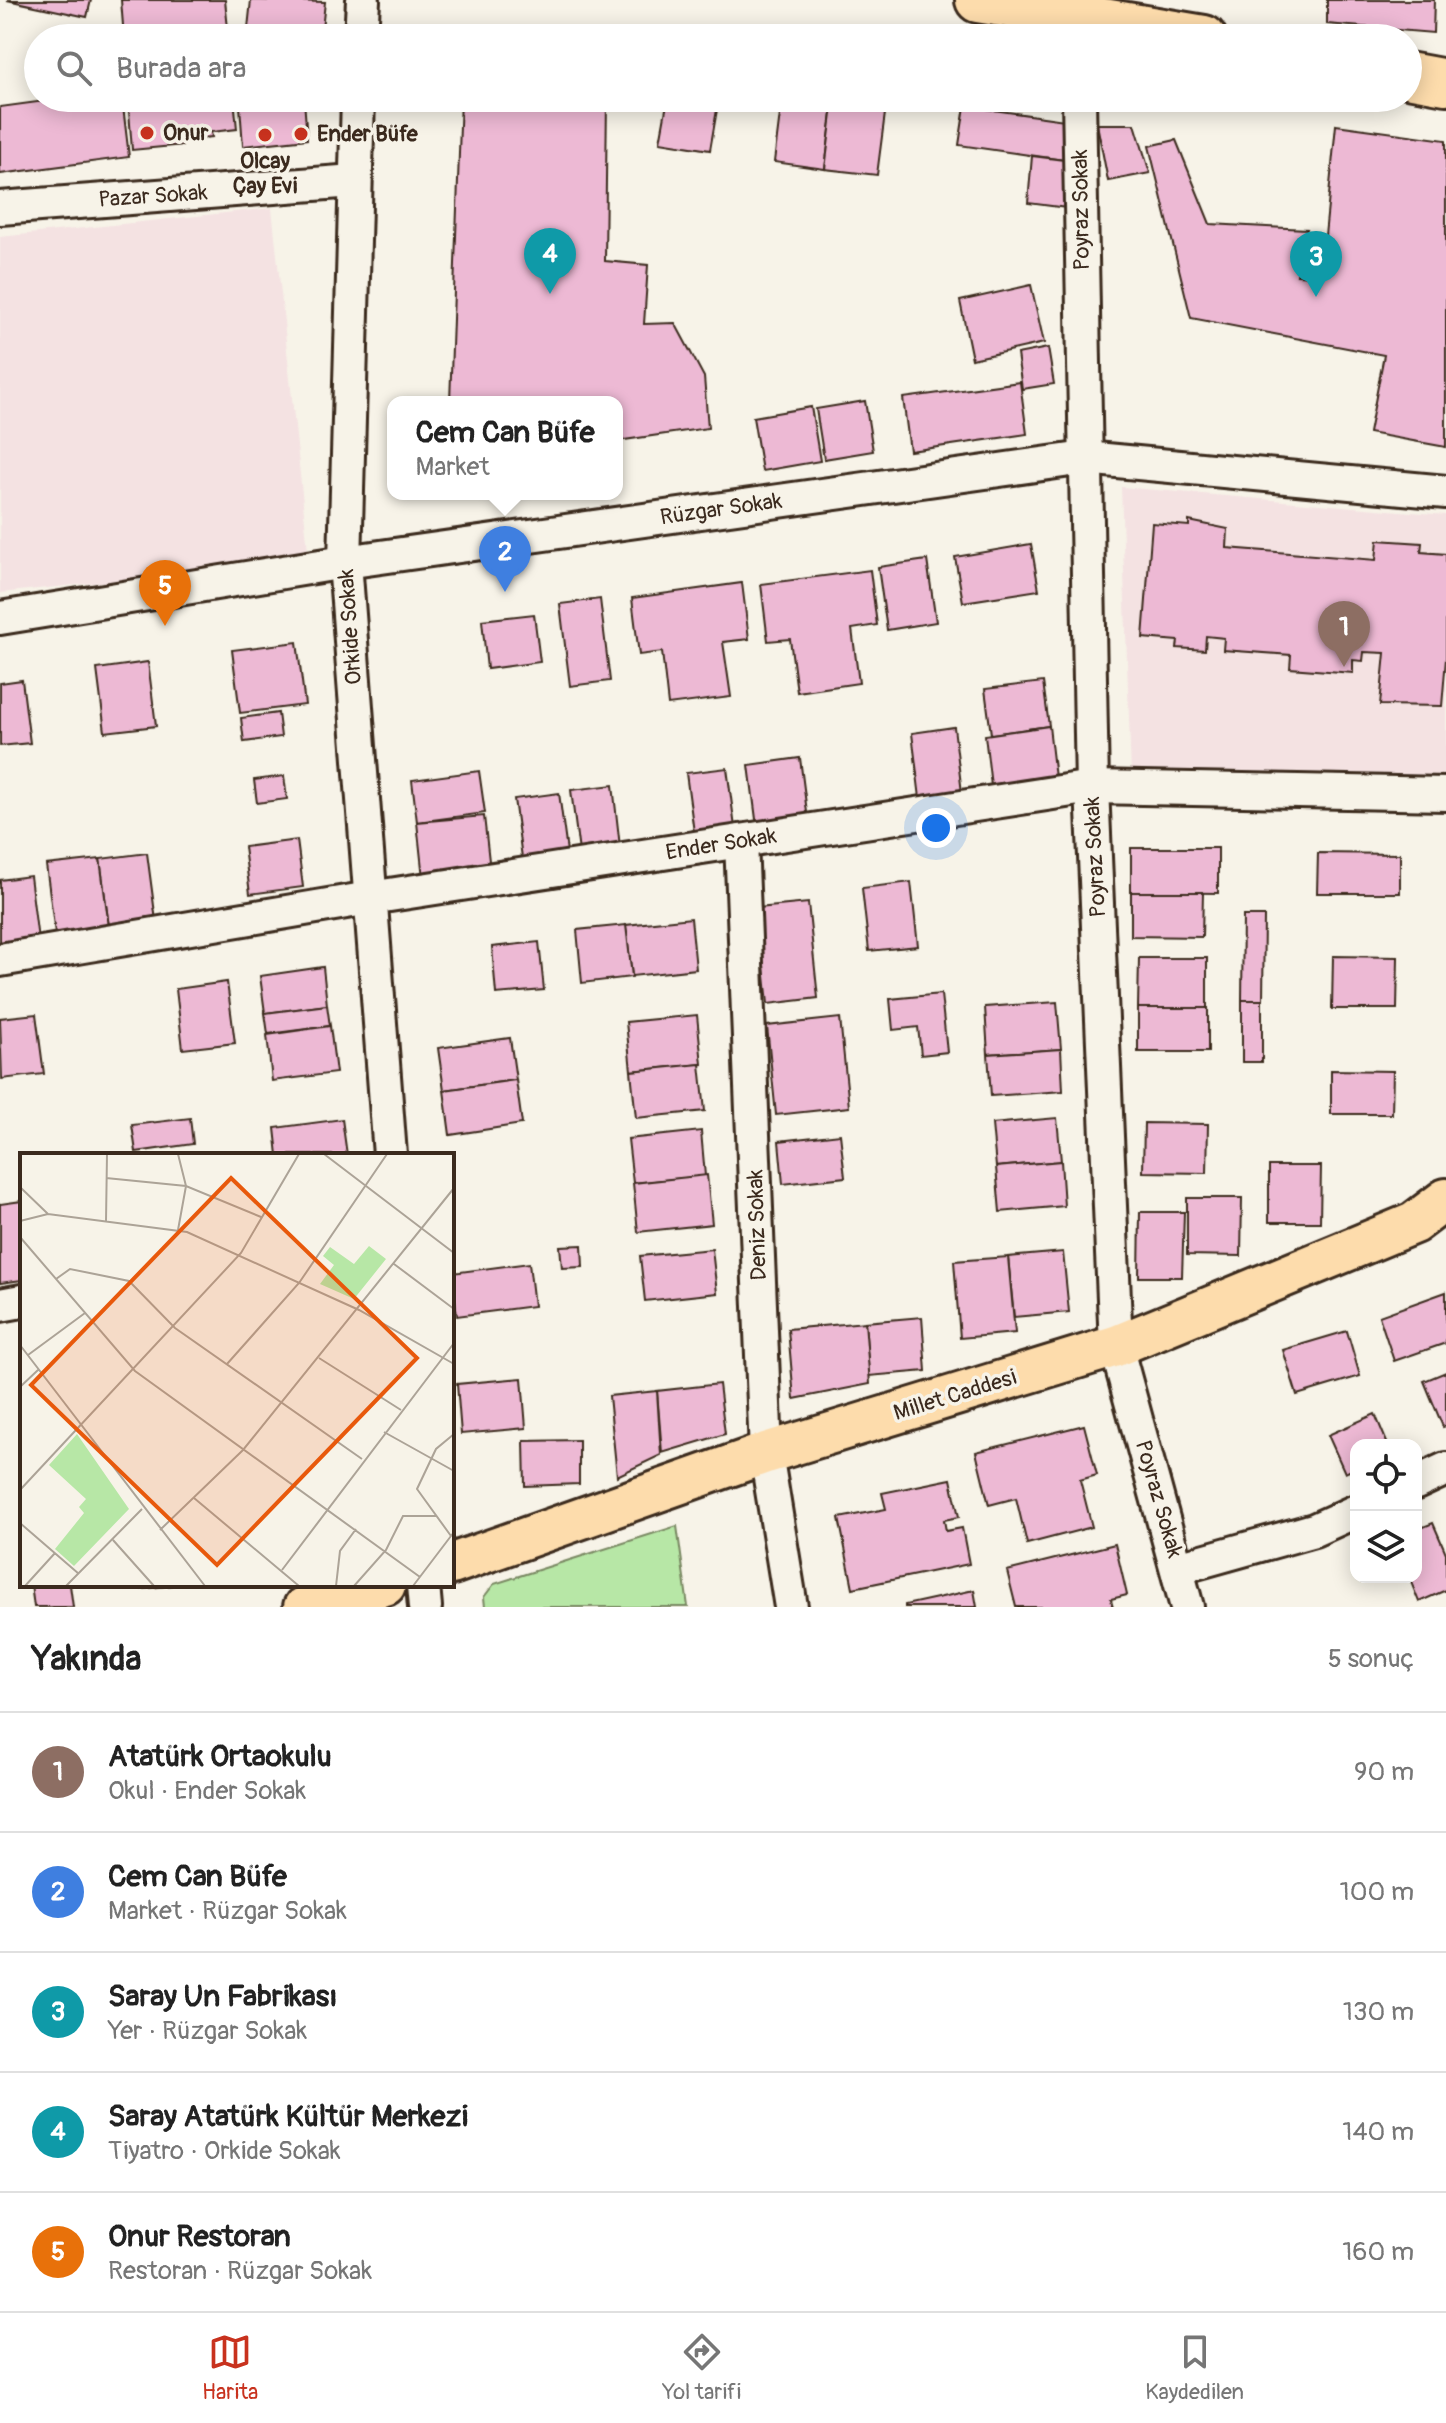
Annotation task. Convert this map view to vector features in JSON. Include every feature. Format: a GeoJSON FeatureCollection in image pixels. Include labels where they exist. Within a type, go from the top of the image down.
{"type":"FeatureCollection","features":[{"type":"Feature","properties":{"kind":"highway"},"geometry":{"type":"LineString","coordinates":[[978,0],[1116,24]]}},
{"type":"Feature","properties":{"kind":"highway"},"geometry":{"type":"LineString","coordinates":[[1422,78],[1446,82]]}},
{"type":"Feature","properties":{"kind":"main road","name":"Millet Caddesi"},"geometry":{"type":"LineString","coordinates":[[454,1563],[766,1453],[1116,1346],[1414,1223],[1446,1199]]}},
{"type":"Feature","properties":{"kind":"main road"},"geometry":{"type":"LineString","coordinates":[[304,1607],[378,1587]]}},
{"type":"Feature","properties":{"kind":"street"},"geometry":{"type":"LineString","coordinates":[[362,24],[363,0]]}},
{"type":"Feature","properties":{"kind":"street","name":"Orkide Sokak"},"geometry":{"type":"LineString","coordinates":[[357,112],[345,562],[390,1153]]}},
{"type":"Feature","properties":{"kind":"street","name":"Poyraz Sokak"},"geometry":{"type":"LineString","coordinates":[[1079,112],[1092,787],[1116,1346],[1187,1607]]}},
{"type":"Feature","properties":{"kind":"street","name":"Pazar Sokak"},"geometry":{"type":"LineString","coordinates":[[0,208],[354,181]]}},
{"type":"Feature","properties":{"kind":"street","name":"Rüzgar Sokak"},"geometry":{"type":"LineString","coordinates":[[0,618],[345,562],[1085,458],[1446,492]]}},
{"type":"Feature","properties":{"kind":"street","name":"Ender Sokak"},"geometry":{"type":"LineString","coordinates":[[0,960],[370,898],[1092,787],[1446,794]]}},
{"type":"Feature","properties":{"kind":"street","name":"Deniz Sokak"},"geometry":{"type":"LineString","coordinates":[[741,841],[766,1453],[791,1607]]}},
{"type":"Feature","properties":{"kind":"street"},"geometry":{"type":"LineString","coordinates":[[0,1305],[20,1301]]}},
{"type":"Feature","properties":{"kind":"street"},"geometry":{"type":"LineString","coordinates":[[1422,1480],[1446,1469]]}},
{"type":"Feature","properties":{"kind":"street"},"geometry":{"type":"LineString","coordinates":[[1178,1568],[1314,1530],[1350,1514]]}},
{"type":"Feature","properties":{"kind":"street"},"geometry":{"type":"LineString","coordinates":[[423,1587],[425,1607]]}},
{"type":"Feature","properties":{"kind":"shaded area"},"geometry":{"type":"Polygon","coordinates":[[[272,208],[309,560],[0,593],[0,237],[272,208]]]}},
{"type":"Feature","properties":{"kind":"shaded area"},"geometry":{"type":"Polygon","coordinates":[[[1121,487],[1446,515],[1446,777],[1131,776],[1121,487]]]}},
{"type":"Feature","properties":{"kind":"green space"},"geometry":{"type":"Polygon","coordinates":[[[677,1526],[688,1607],[485,1607],[484,1597],[494,1584],[677,1526]]]}},
{"type":"Feature","properties":{"kind":"building"},"geometry":{"type":"Polygon","coordinates":[[[7,0],[91,0],[87,17],[7,0]]]}},
{"type":"Feature","properties":{"kind":"building"},"geometry":{"type":"Polygon","coordinates":[[[121,0],[225,0],[228,24],[123,24],[121,0]]]}},
{"type":"Feature","properties":{"kind":"building"},"geometry":{"type":"Polygon","coordinates":[[[251,0],[325,2],[323,24],[248,24],[251,0]]]}},
{"type":"Feature","properties":{"kind":"building"},"geometry":{"type":"Polygon","coordinates":[[[1327,0],[1434,0],[1433,33],[1422,32],[1422,24],[1327,24],[1327,0]]]}},
{"type":"Feature","properties":{"kind":"building"},"geometry":{"type":"Polygon","coordinates":[[[24,104],[24,112],[124,112],[129,157],[0,174],[0,107],[24,104]]]}},
{"type":"Feature","properties":{"kind":"building"},"geometry":{"type":"Polygon","coordinates":[[[129,112],[235,112],[237,129],[211,132],[212,137],[183,140],[183,145],[132,150],[129,112]]]}},
{"type":"Feature","properties":{"kind":"building"},"geometry":{"type":"Polygon","coordinates":[[[240,112],[305,112],[307,139],[243,146],[240,112]]]}},
{"type":"Feature","properties":{"kind":"building"},"geometry":{"type":"Polygon","coordinates":[[[460,112],[607,112],[605,261],[648,265],[644,324],[675,323],[704,377],[708,428],[623,440],[623,396],[450,396],[460,112]]]}},
{"type":"Feature","properties":{"kind":"building"},"geometry":{"type":"Polygon","coordinates":[[[665,112],[717,112],[710,150],[660,142],[665,112]]]}},
{"type":"Feature","properties":{"kind":"building"},"geometry":{"type":"Polygon","coordinates":[[[780,112],[832,112],[825,169],[774,162],[780,112]]]}},
{"type":"Feature","properties":{"kind":"building"},"geometry":{"type":"Polygon","coordinates":[[[832,112],[885,112],[877,175],[825,169],[832,112]]]}},
{"type":"Feature","properties":{"kind":"building"},"geometry":{"type":"Polygon","coordinates":[[[964,112],[1008,112],[1065,120],[1064,160],[959,145],[964,112]]]}},
{"type":"Feature","properties":{"kind":"building"},"geometry":{"type":"Polygon","coordinates":[[[1097,124],[1135,124],[1150,173],[1108,181],[1097,124]]]}},
{"type":"Feature","properties":{"kind":"building"},"geometry":{"type":"Polygon","coordinates":[[[1336,125],[1446,140],[1446,447],[1369,433],[1384,355],[1191,318],[1149,146],[1176,140],[1210,224],[1307,229],[1297,275],[1321,276],[1336,125]]]}},
{"type":"Feature","properties":{"kind":"building"},"geometry":{"type":"Polygon","coordinates":[[[1032,156],[1064,160],[1067,208],[1028,203],[1032,156]]]}},
{"type":"Feature","properties":{"kind":"building"},"geometry":{"type":"Polygon","coordinates":[[[1031,285],[1044,343],[972,359],[960,301],[1031,285]]]}},
{"type":"Feature","properties":{"kind":"building"},"geometry":{"type":"Polygon","coordinates":[[[1048,348],[1054,384],[1022,389],[1017,354],[1048,348]]]}},
{"type":"Feature","properties":{"kind":"building"},"geometry":{"type":"Polygon","coordinates":[[[1020,382],[1027,434],[910,451],[903,398],[1020,382]]]}},
{"type":"Feature","properties":{"kind":"building"},"geometry":{"type":"Polygon","coordinates":[[[865,401],[873,451],[824,459],[816,409],[865,401]]]}},
{"type":"Feature","properties":{"kind":"building"},"geometry":{"type":"Polygon","coordinates":[[[811,407],[820,461],[762,471],[753,417],[811,407]]]}},
{"type":"Feature","properties":{"kind":"building"},"geometry":{"type":"Polygon","coordinates":[[[1189,521],[1228,529],[1227,548],[1376,560],[1378,540],[1422,543],[1421,552],[1446,554],[1446,658],[1442,706],[1380,705],[1385,653],[1364,652],[1363,661],[1353,660],[1353,673],[1290,668],[1291,655],[1223,650],[1224,638],[1206,636],[1205,650],[1177,648],[1178,641],[1143,638],[1152,523],[1189,526],[1189,521]]]}},
{"type":"Feature","properties":{"kind":"building"},"geometry":{"type":"Polygon","coordinates":[[[1031,544],[1039,590],[963,602],[955,557],[1031,544]]]}},
{"type":"Feature","properties":{"kind":"building"},"geometry":{"type":"Polygon","coordinates":[[[927,560],[936,622],[887,630],[878,567],[927,560]]]}},
{"type":"Feature","properties":{"kind":"building"},"geometry":{"type":"Polygon","coordinates":[[[870,570],[877,625],[852,629],[859,683],[797,692],[790,639],[768,641],[761,584],[870,570]]]}},
{"type":"Feature","properties":{"kind":"building"},"geometry":{"type":"Polygon","coordinates":[[[742,583],[749,639],[723,642],[731,697],[668,705],[662,652],[639,655],[632,598],[742,583]]]}},
{"type":"Feature","properties":{"kind":"building"},"geometry":{"type":"Polygon","coordinates":[[[600,599],[610,681],[570,686],[560,604],[600,599]]]}},
{"type":"Feature","properties":{"kind":"building"},"geometry":{"type":"Polygon","coordinates":[[[534,614],[540,662],[487,669],[482,620],[534,614]]]}},
{"type":"Feature","properties":{"kind":"building"},"geometry":{"type":"Polygon","coordinates":[[[297,642],[305,705],[240,713],[232,650],[297,642]]]}},
{"type":"Feature","properties":{"kind":"building"},"geometry":{"type":"Polygon","coordinates":[[[148,662],[156,726],[105,732],[97,669],[148,662]]]}},
{"type":"Feature","properties":{"kind":"building"},"geometry":{"type":"Polygon","coordinates":[[[22,680],[30,743],[0,746],[0,683],[22,680]]]}},
{"type":"Feature","properties":{"kind":"building"},"geometry":{"type":"Polygon","coordinates":[[[1043,682],[1049,726],[991,734],[985,689],[1043,682]]]}},
{"type":"Feature","properties":{"kind":"building"},"geometry":{"type":"Polygon","coordinates":[[[278,713],[281,737],[244,742],[241,718],[278,713]]]}},
{"type":"Feature","properties":{"kind":"building"},"geometry":{"type":"Polygon","coordinates":[[[1049,726],[1055,778],[991,786],[985,735],[1049,726]]]}},
{"type":"Feature","properties":{"kind":"building"},"geometry":{"type":"Polygon","coordinates":[[[954,727],[962,793],[920,798],[912,733],[954,727]]]}},
{"type":"Feature","properties":{"kind":"building"},"geometry":{"type":"Polygon","coordinates":[[[800,758],[808,820],[757,827],[749,765],[800,758]]]}},
{"type":"Feature","properties":{"kind":"building"},"geometry":{"type":"Polygon","coordinates":[[[727,768],[736,835],[695,840],[686,773],[727,768]]]}},
{"type":"Feature","properties":{"kind":"building"},"geometry":{"type":"Polygon","coordinates":[[[479,771],[485,813],[417,822],[412,780],[479,771]]]}},
{"type":"Feature","properties":{"kind":"building"},"geometry":{"type":"Polygon","coordinates":[[[284,776],[287,799],[257,803],[254,780],[284,776]]]}},
{"type":"Feature","properties":{"kind":"building"},"geometry":{"type":"Polygon","coordinates":[[[613,785],[620,847],[579,852],[571,790],[613,785]]]}},
{"type":"Feature","properties":{"kind":"building"},"geometry":{"type":"Polygon","coordinates":[[[559,793],[568,859],[523,865],[514,799],[559,793]]]}},
{"type":"Feature","properties":{"kind":"building"},"geometry":{"type":"Polygon","coordinates":[[[484,816],[490,870],[423,878],[417,822],[484,816]]]}},
{"type":"Feature","properties":{"kind":"building"},"geometry":{"type":"Polygon","coordinates":[[[297,840],[303,887],[250,894],[244,847],[297,840]]]}},
{"type":"Feature","properties":{"kind":"building"},"geometry":{"type":"Polygon","coordinates":[[[1131,848],[1218,848],[1218,893],[1131,892],[1131,848]]]}},
{"type":"Feature","properties":{"kind":"building"},"geometry":{"type":"Polygon","coordinates":[[[147,853],[156,921],[109,927],[100,859],[147,853]]]}},
{"type":"Feature","properties":{"kind":"building"},"geometry":{"type":"Polygon","coordinates":[[[1318,853],[1400,854],[1400,893],[1317,893],[1318,853]]]}},
{"type":"Feature","properties":{"kind":"building"},"geometry":{"type":"Polygon","coordinates":[[[100,859],[109,927],[55,934],[46,865],[100,859]]]}},
{"type":"Feature","properties":{"kind":"building"},"geometry":{"type":"Polygon","coordinates":[[[30,876],[38,940],[0,944],[0,880],[30,876]]]}},
{"type":"Feature","properties":{"kind":"building"},"geometry":{"type":"Polygon","coordinates":[[[911,882],[918,946],[869,951],[862,888],[911,882]]]}},
{"type":"Feature","properties":{"kind":"building"},"geometry":{"type":"Polygon","coordinates":[[[1131,892],[1203,892],[1202,937],[1131,936],[1131,892]]]}},
{"type":"Feature","properties":{"kind":"building"},"geometry":{"type":"Polygon","coordinates":[[[808,903],[818,998],[768,1004],[758,908],[808,903]]]}},
{"type":"Feature","properties":{"kind":"building"},"geometry":{"type":"Polygon","coordinates":[[[1243,916],[1264,916],[1263,1000],[1242,1000],[1243,916]]]}},
{"type":"Feature","properties":{"kind":"building"},"geometry":{"type":"Polygon","coordinates":[[[691,918],[696,969],[632,976],[626,925],[691,918]]]}},
{"type":"Feature","properties":{"kind":"building"},"geometry":{"type":"Polygon","coordinates":[[[626,925],[632,977],[582,983],[577,930],[626,925]]]}},
{"type":"Feature","properties":{"kind":"building"},"geometry":{"type":"Polygon","coordinates":[[[539,942],[544,990],[496,994],[492,947],[539,942]]]}},
{"type":"Feature","properties":{"kind":"building"},"geometry":{"type":"Polygon","coordinates":[[[1333,956],[1398,957],[1397,1009],[1332,1009],[1333,956]]]}},
{"type":"Feature","properties":{"kind":"building"},"geometry":{"type":"Polygon","coordinates":[[[1139,958],[1207,958],[1207,1008],[1138,1008],[1139,958]]]}},
{"type":"Feature","properties":{"kind":"building"},"geometry":{"type":"Polygon","coordinates":[[[323,967],[327,1005],[265,1013],[260,976],[323,967]]]}},
{"type":"Feature","properties":{"kind":"building"},"geometry":{"type":"Polygon","coordinates":[[[227,982],[235,1043],[183,1049],[176,989],[227,982]]]}},
{"type":"Feature","properties":{"kind":"building"},"geometry":{"type":"Polygon","coordinates":[[[941,994],[947,1052],[921,1055],[918,1027],[893,1030],[890,999],[941,994]]]}},
{"type":"Feature","properties":{"kind":"building"},"geometry":{"type":"Polygon","coordinates":[[[1242,1000],[1262,1000],[1262,1062],[1242,1062],[1242,1000]]]}},
{"type":"Feature","properties":{"kind":"building"},"geometry":{"type":"Polygon","coordinates":[[[1057,1002],[1061,1049],[988,1054],[985,1007],[1057,1002]]]}},
{"type":"Feature","properties":{"kind":"building"},"geometry":{"type":"Polygon","coordinates":[[[327,1005],[330,1026],[268,1034],[265,1013],[327,1005]]]}},
{"type":"Feature","properties":{"kind":"building"},"geometry":{"type":"Polygon","coordinates":[[[1138,1008],[1208,1008],[1208,1052],[1138,1052],[1138,1008]]]}},
{"type":"Feature","properties":{"kind":"building"},"geometry":{"type":"Polygon","coordinates":[[[36,1014],[44,1074],[2,1079],[0,1018],[36,1014]]]}},
{"type":"Feature","properties":{"kind":"building"},"geometry":{"type":"Polygon","coordinates":[[[697,1015],[702,1064],[631,1071],[626,1022],[697,1015]]]}},
{"type":"Feature","properties":{"kind":"building"},"geometry":{"type":"Polygon","coordinates":[[[840,1018],[849,1107],[776,1115],[767,1026],[840,1018]]]}},
{"type":"Feature","properties":{"kind":"building"},"geometry":{"type":"Polygon","coordinates":[[[330,1026],[336,1073],[272,1081],[267,1035],[330,1026]]]}},
{"type":"Feature","properties":{"kind":"building"},"geometry":{"type":"Polygon","coordinates":[[[510,1038],[516,1080],[444,1090],[438,1048],[510,1038]]]}},
{"type":"Feature","properties":{"kind":"building"},"geometry":{"type":"Polygon","coordinates":[[[1061,1049],[1063,1091],[991,1096],[988,1054],[1061,1049]]]}},
{"type":"Feature","properties":{"kind":"building"},"geometry":{"type":"Polygon","coordinates":[[[700,1064],[705,1111],[636,1118],[631,1071],[700,1064]]]}},
{"type":"Feature","properties":{"kind":"building"},"geometry":{"type":"Polygon","coordinates":[[[1331,1070],[1393,1071],[1392,1114],[1331,1114],[1331,1070]]]}},
{"type":"Feature","properties":{"kind":"building"},"geometry":{"type":"Polygon","coordinates":[[[516,1080],[522,1124],[450,1135],[444,1090],[516,1080]]]}},
{"type":"Feature","properties":{"kind":"building"},"geometry":{"type":"Polygon","coordinates":[[[190,1118],[193,1144],[136,1152],[132,1125],[190,1118]]]}},
{"type":"Feature","properties":{"kind":"building"},"geometry":{"type":"Polygon","coordinates":[[[1057,1118],[1061,1161],[996,1167],[992,1124],[1057,1118]]]}},
{"type":"Feature","properties":{"kind":"building"},"geometry":{"type":"Polygon","coordinates":[[[342,1119],[347,1153],[278,1153],[275,1128],[342,1119]]]}},
{"type":"Feature","properties":{"kind":"building"},"geometry":{"type":"Polygon","coordinates":[[[1144,1123],[1208,1124],[1207,1173],[1143,1172],[1144,1123]]]}},
{"type":"Feature","properties":{"kind":"building"},"geometry":{"type":"Polygon","coordinates":[[[701,1131],[705,1176],[633,1183],[628,1139],[701,1131]]]}},
{"type":"Feature","properties":{"kind":"building"},"geometry":{"type":"Polygon","coordinates":[[[840,1134],[845,1177],[783,1184],[779,1141],[840,1134]]]}},
{"type":"Feature","properties":{"kind":"building"},"geometry":{"type":"Polygon","coordinates":[[[1061,1161],[1064,1206],[1000,1212],[996,1167],[1061,1161]]]}},
{"type":"Feature","properties":{"kind":"building"},"geometry":{"type":"Polygon","coordinates":[[[1269,1166],[1321,1166],[1320,1222],[1269,1222],[1269,1166]]]}},
{"type":"Feature","properties":{"kind":"building"},"geometry":{"type":"Polygon","coordinates":[[[707,1175],[712,1224],[638,1232],[633,1183],[707,1175]]]}},
{"type":"Feature","properties":{"kind":"building"},"geometry":{"type":"Polygon","coordinates":[[[1187,1198],[1242,1198],[1241,1256],[1187,1255],[1187,1198]]]}},
{"type":"Feature","properties":{"kind":"building"},"geometry":{"type":"Polygon","coordinates":[[[20,1201],[20,1280],[0,1283],[0,1204],[20,1201]]]}},
{"type":"Feature","properties":{"kind":"building"},"geometry":{"type":"Polygon","coordinates":[[[1140,1212],[1184,1212],[1182,1277],[1139,1277],[1140,1212]]]}},
{"type":"Feature","properties":{"kind":"building"},"geometry":{"type":"Polygon","coordinates":[[[582,1245],[583,1267],[562,1268],[560,1246],[582,1245]]]}},
{"type":"Feature","properties":{"kind":"building"},"geometry":{"type":"Polygon","coordinates":[[[712,1249],[717,1293],[645,1301],[640,1256],[712,1249]]]}},
{"type":"Feature","properties":{"kind":"building"},"geometry":{"type":"Polygon","coordinates":[[[1063,1252],[1069,1312],[1014,1317],[1008,1257],[1063,1252]]]}},
{"type":"Feature","properties":{"kind":"building"},"geometry":{"type":"Polygon","coordinates":[[[1008,1257],[1015,1333],[960,1338],[954,1261],[1008,1257]]]}},
{"type":"Feature","properties":{"kind":"building"},"geometry":{"type":"Polygon","coordinates":[[[529,1263],[534,1306],[457,1316],[454,1273],[529,1263]]]}},
{"type":"Feature","properties":{"kind":"building"},"geometry":{"type":"Polygon","coordinates":[[[1446,1292],[1446,1343],[1394,1361],[1379,1316],[1446,1292]]]}},
{"type":"Feature","properties":{"kind":"building"},"geometry":{"type":"Polygon","coordinates":[[[922,1317],[926,1371],[869,1376],[865,1322],[922,1317]]]}},
{"type":"Feature","properties":{"kind":"building"},"geometry":{"type":"Polygon","coordinates":[[[865,1322],[870,1384],[794,1399],[788,1329],[865,1322]]]}},
{"type":"Feature","properties":{"kind":"building"},"geometry":{"type":"Polygon","coordinates":[[[1347,1331],[1360,1376],[1297,1395],[1283,1350],[1347,1331]]]}},
{"type":"Feature","properties":{"kind":"building"},"geometry":{"type":"Polygon","coordinates":[[[1446,1372],[1446,1426],[1443,1427],[1424,1381],[1446,1372]]]}},
{"type":"Feature","properties":{"kind":"building"},"geometry":{"type":"Polygon","coordinates":[[[522,1378],[526,1428],[461,1434],[457,1384],[522,1378]]]}},
{"type":"Feature","properties":{"kind":"building"},"geometry":{"type":"Polygon","coordinates":[[[719,1384],[725,1434],[662,1453],[657,1391],[719,1384]]]}},
{"type":"Feature","properties":{"kind":"building"},"geometry":{"type":"Polygon","coordinates":[[[657,1391],[661,1455],[617,1476],[609,1396],[657,1391]]]}},
{"type":"Feature","properties":{"kind":"building"},"geometry":{"type":"Polygon","coordinates":[[[1375,1414],[1385,1439],[1350,1439],[1350,1471],[1345,1473],[1328,1435],[1375,1414]]]}},
{"type":"Feature","properties":{"kind":"building"},"geometry":{"type":"Polygon","coordinates":[[[1084,1425],[1097,1475],[1080,1480],[1092,1527],[1027,1544],[1016,1498],[989,1505],[976,1452],[1084,1425]]]}},
{"type":"Feature","properties":{"kind":"building"},"geometry":{"type":"Polygon","coordinates":[[[579,1440],[579,1484],[525,1486],[524,1441],[579,1440]]]}},
{"type":"Feature","properties":{"kind":"building"},"geometry":{"type":"Polygon","coordinates":[[[951,1479],[959,1517],[944,1520],[946,1531],[962,1528],[969,1564],[853,1588],[839,1518],[886,1509],[882,1493],[951,1479]]]}},
{"type":"Feature","properties":{"kind":"building"},"geometry":{"type":"Polygon","coordinates":[[[1433,1523],[1446,1553],[1446,1590],[1419,1602],[1411,1583],[1422,1583],[1422,1528],[1433,1523]]]}},
{"type":"Feature","properties":{"kind":"building"},"geometry":{"type":"Polygon","coordinates":[[[1115,1544],[1127,1595],[1111,1599],[1113,1607],[1016,1607],[1007,1571],[1115,1544]]]}},
{"type":"Feature","properties":{"kind":"building"},"geometry":{"type":"Polygon","coordinates":[[[31,1587],[70,1587],[73,1607],[34,1607],[31,1587]]]}},
{"type":"Feature","properties":{"kind":"building"},"geometry":{"type":"Polygon","coordinates":[[[974,1590],[977,1607],[905,1607],[905,1605],[974,1590]]]}},
{"type":"Feature","properties":{"kind":"place","name":"Onur"},"geometry":{"type":"Point","coordinates":[147,133]}},
{"type":"Feature","properties":{"kind":"place","name":"Ender Büfe"},"geometry":{"type":"Point","coordinates":[301,134]}},
{"type":"Feature","properties":{"kind":"place","name":"Olcay Çay Evi"},"geometry":{"type":"Point","coordinates":[265,135]}},
{"type":"Feature","properties":{"kind":"place","name":"Saray Atatürk Kültür Merkezi"},"geometry":{"type":"Point","coordinates":[550,294]}},
{"type":"Feature","properties":{"kind":"place","name":"Saray Un Fabrikası"},"geometry":{"type":"Point","coordinates":[1316,297]}},
{"type":"Feature","properties":{"kind":"place","name":"Cem Can Büfe"},"geometry":{"type":"Point","coordinates":[505,592]}},
{"type":"Feature","properties":{"kind":"place","name":"Onur Restoran"},"geometry":{"type":"Point","coordinates":[165,626]}},
{"type":"Feature","properties":{"kind":"place","name":"Atatürk Ortaokulu"},"geometry":{"type":"Point","coordinates":[1344,667]}}]}
